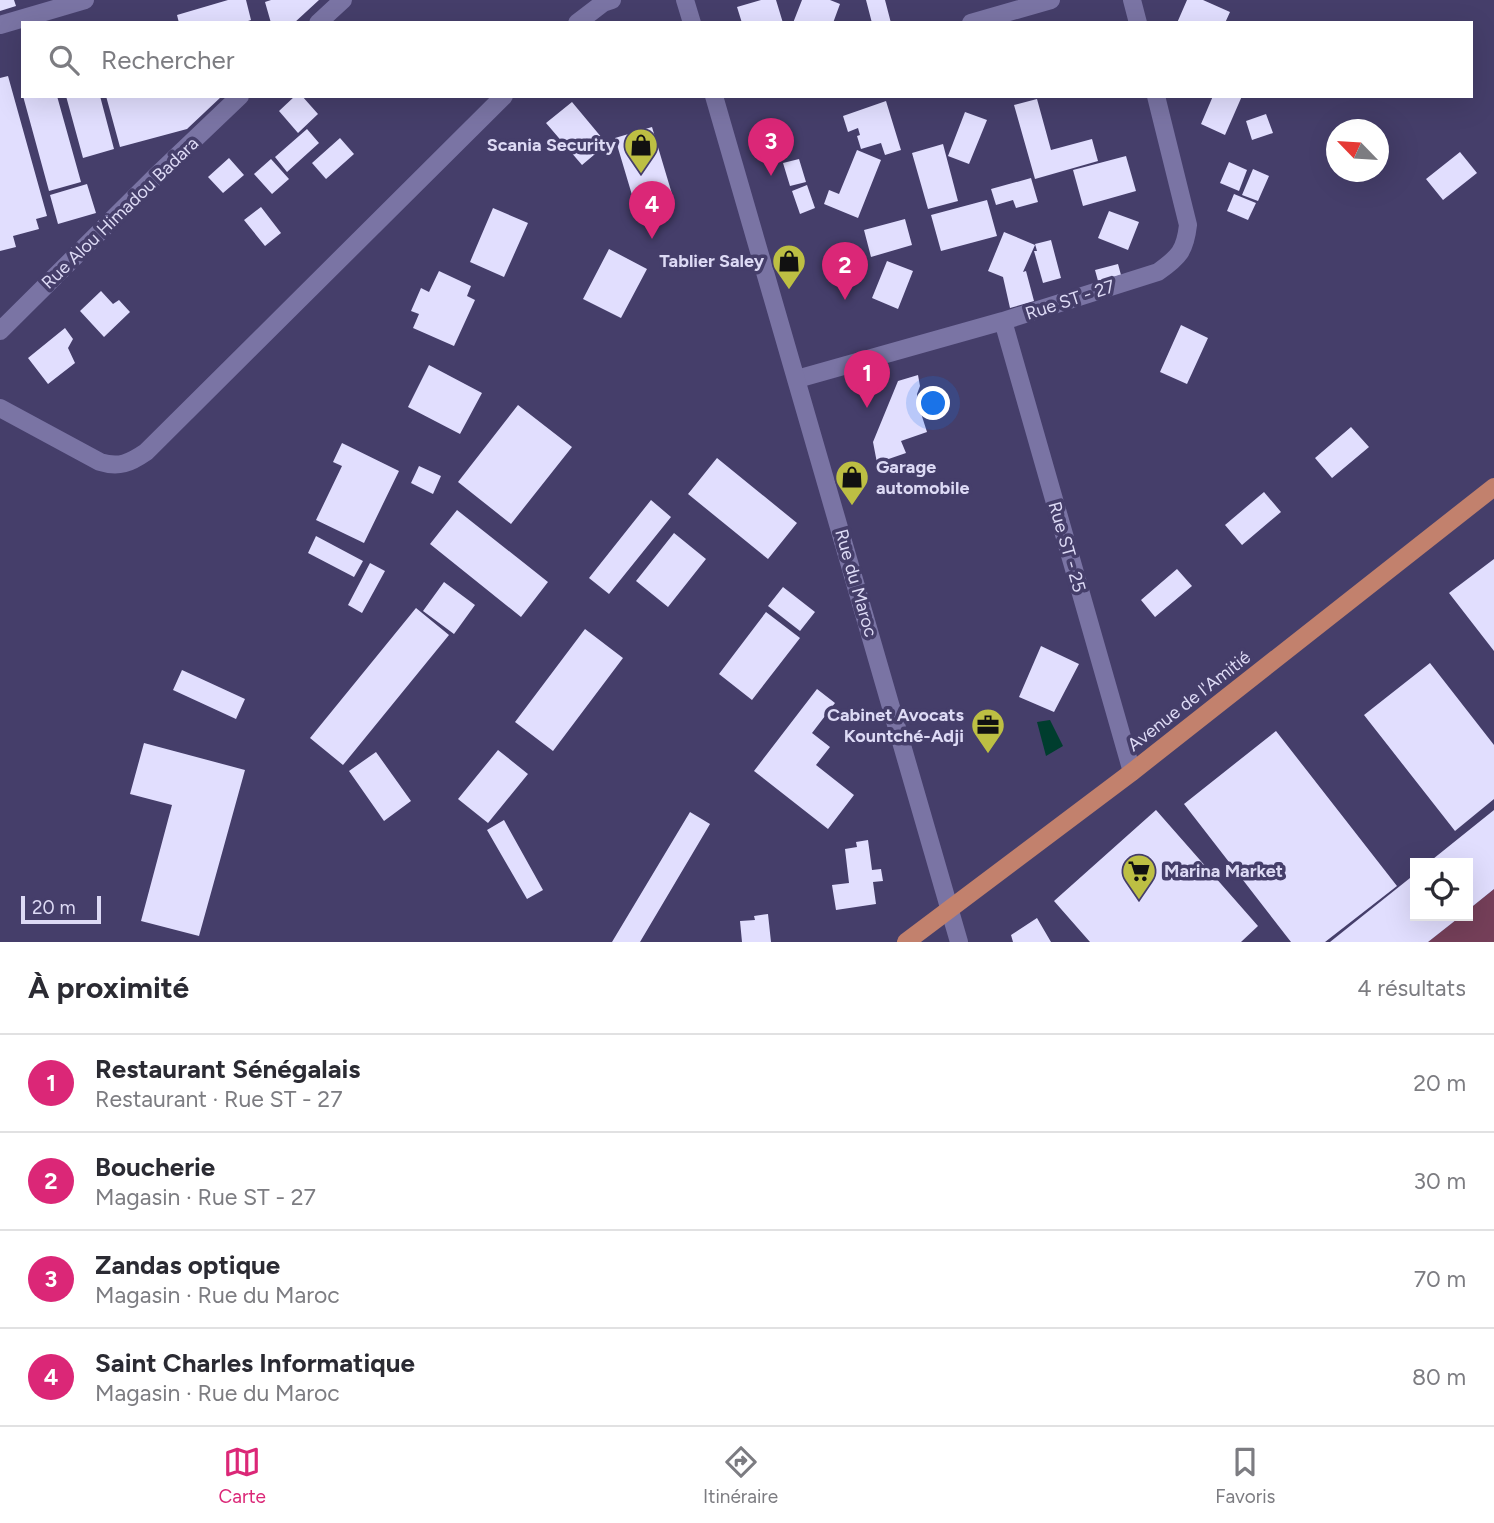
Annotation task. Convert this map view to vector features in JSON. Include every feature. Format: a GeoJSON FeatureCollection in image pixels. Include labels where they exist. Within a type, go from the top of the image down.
{"type":"FeatureCollection","features":[{"type":"Feature","properties":{"kind":"main road","name":"Avenue de l'Amitié"},"geometry":{"type":"LineString","coordinates":[[906,942],[1132,772],[1494,487]]}},
{"type":"Feature","properties":{"kind":"street"},"geometry":{"type":"LineString","coordinates":[[0,25],[85,0]]}},
{"type":"Feature","properties":{"kind":"street"},"geometry":{"type":"LineString","coordinates":[[320,21],[342,0]]}},
{"type":"Feature","properties":{"kind":"street"},"geometry":{"type":"LineString","coordinates":[[580,21],[612,0]]}},
{"type":"Feature","properties":{"kind":"street"},"geometry":{"type":"LineString","coordinates":[[685,0],[691,21]]}},
{"type":"Feature","properties":{"kind":"street"},"geometry":{"type":"LineString","coordinates":[[978,21],[1051,0]]}},
{"type":"Feature","properties":{"kind":"street"},"geometry":{"type":"LineString","coordinates":[[1132,0],[1137,21]]}},
{"type":"Feature","properties":{"kind":"street","name":"Rue Alou Himadou Badara"},"geometry":{"type":"LineString","coordinates":[[0,331],[238,98]]}},
{"type":"Feature","properties":{"kind":"street"},"geometry":{"type":"LineString","coordinates":[[0,408],[100,462],[115,467],[130,462],[146,452],[502,98]]}},
{"type":"Feature","properties":{"kind":"street","name":"Rue du Maroc"},"geometry":{"type":"LineString","coordinates":[[715,98],[960,942]]}},
{"type":"Feature","properties":{"kind":"street","name":"Rue ST - 27"},"geometry":{"type":"LineString","coordinates":[[797,379],[1003,321],[1158,272],[1177,258],[1186,243],[1188,225],[1156,98]]}},
{"type":"Feature","properties":{"kind":"street","name":"Rue ST - 25"},"geometry":{"type":"LineString","coordinates":[[1003,321],[1132,772]]}},
{"type":"Feature","properties":{"kind":"shaded area"},"geometry":{"type":"Polygon","coordinates":[[[1050,720],[1063,746],[1046,756],[1037,722],[1050,720]]]}},
{"type":"Feature","properties":{"kind":"shaded area"},"geometry":{"type":"Polygon","coordinates":[[[1494,889],[1494,942],[1428,942],[1455,921],[1473,921],[1473,906],[1494,889]]]}},
{"type":"Feature","properties":{"kind":"building"},"geometry":{"type":"Polygon","coordinates":[[[0,0],[14,0],[16,6],[0,11],[0,0]]]}},
{"type":"Feature","properties":{"kind":"building"},"geometry":{"type":"Polygon","coordinates":[[[228,0],[246,0],[251,20],[178,21],[177,15],[228,0]]]}},
{"type":"Feature","properties":{"kind":"building"},"geometry":{"type":"Polygon","coordinates":[[[319,0],[296,21],[270,21],[265,2],[319,0]]]}},
{"type":"Feature","properties":{"kind":"building"},"geometry":{"type":"Polygon","coordinates":[[[761,0],[776,0],[782,21],[741,21],[737,7],[761,0]]]}},
{"type":"Feature","properties":{"kind":"building"},"geometry":{"type":"Polygon","coordinates":[[[802,0],[830,0],[840,4],[834,21],[794,21],[802,0]]]}},
{"type":"Feature","properties":{"kind":"building"},"geometry":{"type":"Polygon","coordinates":[[[866,0],[885,0],[890,21],[871,21],[866,0]]]}},
{"type":"Feature","properties":{"kind":"building"},"geometry":{"type":"Polygon","coordinates":[[[1187,0],[1203,0],[1230,12],[1226,21],[1178,21],[1187,0]]]}},
{"type":"Feature","properties":{"kind":"building"},"geometry":{"type":"Polygon","coordinates":[[[8,76],[47,216],[36,219],[39,229],[13,236],[16,247],[0,251],[0,78],[8,76]]]}},
{"type":"Feature","properties":{"kind":"building"},"geometry":{"type":"Polygon","coordinates":[[[24,98],[58,98],[81,182],[49,191],[24,98]]]}},
{"type":"Feature","properties":{"kind":"building"},"geometry":{"type":"Polygon","coordinates":[[[67,98],[101,98],[114,149],[83,158],[67,98]]]}},
{"type":"Feature","properties":{"kind":"building"},"geometry":{"type":"Polygon","coordinates":[[[107,98],[220,98],[187,129],[120,147],[107,98]]]}},
{"type":"Feature","properties":{"kind":"building"},"geometry":{"type":"Polygon","coordinates":[[[293,98],[304,98],[318,114],[298,133],[279,111],[293,98]]]}},
{"type":"Feature","properties":{"kind":"building"},"geometry":{"type":"Polygon","coordinates":[[[1212,98],[1241,98],[1225,135],[1201,124],[1212,98]]]}},
{"type":"Feature","properties":{"kind":"building"},"geometry":{"type":"Polygon","coordinates":[[[1037,99],[1051,150],[1092,139],[1098,161],[1035,179],[1014,105],[1037,99]]]}},
{"type":"Feature","properties":{"kind":"building"},"geometry":{"type":"Polygon","coordinates":[[[886,101],[901,150],[885,155],[881,143],[861,149],[857,136],[860,135],[858,128],[848,132],[843,116],[886,101]]]}},
{"type":"Feature","properties":{"kind":"building"},"geometry":{"type":"Polygon","coordinates":[[[572,102],[607,144],[582,165],[546,123],[572,102]]]}},
{"type":"Feature","properties":{"kind":"building"},"geometry":{"type":"Polygon","coordinates":[[[965,112],[987,120],[969,164],[948,156],[965,112]]]}},
{"type":"Feature","properties":{"kind":"building"},"geometry":{"type":"Polygon","coordinates":[[[1266,114],[1273,133],[1252,140],[1246,121],[1266,114]]]}},
{"type":"Feature","properties":{"kind":"building"},"geometry":{"type":"Polygon","coordinates":[[[652,127],[672,194],[635,205],[615,138],[652,127]]]}},
{"type":"Feature","properties":{"kind":"building"},"geometry":{"type":"Polygon","coordinates":[[[307,129],[319,143],[287,172],[275,157],[307,129]]]}},
{"type":"Feature","properties":{"kind":"building"},"geometry":{"type":"Polygon","coordinates":[[[340,138],[354,154],[326,179],[312,163],[340,138]]]}},
{"type":"Feature","properties":{"kind":"building"},"geometry":{"type":"Polygon","coordinates":[[[943,144],[958,201],[928,209],[912,153],[943,144]]]}},
{"type":"Feature","properties":{"kind":"building"},"geometry":{"type":"Polygon","coordinates":[[[857,150],[881,160],[858,218],[824,204],[829,190],[839,194],[857,150]]]}},
{"type":"Feature","properties":{"kind":"building"},"geometry":{"type":"Polygon","coordinates":[[[1460,152],[1477,173],[1443,200],[1426,179],[1460,152]]]}},
{"type":"Feature","properties":{"kind":"building"},"geometry":{"type":"Polygon","coordinates":[[[1126,156],[1136,191],[1083,206],[1073,170],[1126,156]]]}},
{"type":"Feature","properties":{"kind":"building"},"geometry":{"type":"Polygon","coordinates":[[[229,158],[244,175],[223,193],[208,177],[229,158]]]}},
{"type":"Feature","properties":{"kind":"building"},"geometry":{"type":"Polygon","coordinates":[[[271,159],[289,179],[272,194],[254,174],[271,159]]]}},
{"type":"Feature","properties":{"kind":"building"},"geometry":{"type":"Polygon","coordinates":[[[799,159],[806,182],[790,186],[783,163],[799,159]]]}},
{"type":"Feature","properties":{"kind":"building"},"geometry":{"type":"Polygon","coordinates":[[[1229,162],[1247,170],[1239,191],[1220,183],[1229,162]]]}},
{"type":"Feature","properties":{"kind":"building"},"geometry":{"type":"Polygon","coordinates":[[[1253,169],[1269,176],[1258,201],[1242,195],[1253,169]]]}},
{"type":"Feature","properties":{"kind":"building"},"geometry":{"type":"Polygon","coordinates":[[[1031,178],[1038,202],[1016,208],[1013,200],[996,205],[991,189],[1031,178]]]}},
{"type":"Feature","properties":{"kind":"building"},"geometry":{"type":"Polygon","coordinates":[[[87,184],[96,213],[58,224],[50,195],[87,184]]]}},
{"type":"Feature","properties":{"kind":"building"},"geometry":{"type":"Polygon","coordinates":[[[807,185],[815,208],[800,214],[792,191],[807,185]]]}},
{"type":"Feature","properties":{"kind":"building"},"geometry":{"type":"Polygon","coordinates":[[[1234,194],[1256,203],[1248,220],[1227,211],[1234,194]]]}},
{"type":"Feature","properties":{"kind":"building"},"geometry":{"type":"Polygon","coordinates":[[[987,200],[997,236],[941,251],[931,215],[987,200]]]}},
{"type":"Feature","properties":{"kind":"building"},"geometry":{"type":"Polygon","coordinates":[[[261,207],[281,233],[265,246],[244,220],[261,207]]]}},
{"type":"Feature","properties":{"kind":"building"},"geometry":{"type":"Polygon","coordinates":[[[493,208],[528,223],[504,277],[470,262],[493,208]]]}},
{"type":"Feature","properties":{"kind":"building"},"geometry":{"type":"Polygon","coordinates":[[[1109,211],[1139,222],[1128,250],[1098,238],[1109,211]]]}},
{"type":"Feature","properties":{"kind":"building"},"geometry":{"type":"Polygon","coordinates":[[[905,219],[912,245],[871,257],[864,230],[905,219]]]}},
{"type":"Feature","properties":{"kind":"building"},"geometry":{"type":"Polygon","coordinates":[[[1004,232],[1035,245],[1023,272],[1026,271],[1034,301],[1010,308],[1003,277],[988,271],[1004,232]]]}},
{"type":"Feature","properties":{"kind":"building"},"geometry":{"type":"Polygon","coordinates":[[[1051,240],[1061,278],[1043,283],[1034,251],[1037,251],[1035,244],[1051,240]]]}},
{"type":"Feature","properties":{"kind":"building"},"geometry":{"type":"Polygon","coordinates":[[[609,249],[647,269],[621,318],[583,299],[609,249]]]}},
{"type":"Feature","properties":{"kind":"building"},"geometry":{"type":"Polygon","coordinates":[[[887,261],[913,271],[898,309],[872,298],[887,261]]]}},
{"type":"Feature","properties":{"kind":"building"},"geometry":{"type":"Polygon","coordinates":[[[1118,264],[1121,275],[1098,281],[1095,270],[1118,264]]]}},
{"type":"Feature","properties":{"kind":"building"},"geometry":{"type":"Polygon","coordinates":[[[439,271],[471,286],[467,296],[475,300],[454,346],[413,328],[419,314],[411,311],[421,288],[429,292],[439,271]]]}},
{"type":"Feature","properties":{"kind":"building"},"geometry":{"type":"Polygon","coordinates":[[[101,291],[113,304],[119,300],[130,312],[104,337],[80,311],[101,291]]]}},
{"type":"Feature","properties":{"kind":"building"},"geometry":{"type":"Polygon","coordinates":[[[1181,325],[1208,338],[1187,384],[1160,372],[1181,325]]]}},
{"type":"Feature","properties":{"kind":"building"},"geometry":{"type":"Polygon","coordinates":[[[65,328],[73,339],[68,348],[75,363],[48,384],[28,358],[65,328]]]}},
{"type":"Feature","properties":{"kind":"building"},"geometry":{"type":"Polygon","coordinates":[[[429,365],[482,393],[460,434],[408,407],[429,365]]]}},
{"type":"Feature","properties":{"kind":"building"},"geometry":{"type":"Polygon","coordinates":[[[918,375],[919,407],[927,432],[901,441],[906,453],[877,463],[873,442],[898,381],[918,375]]]}},
{"type":"Feature","properties":{"kind":"building"},"geometry":{"type":"Polygon","coordinates":[[[518,405],[572,447],[511,524],[458,482],[518,405]]]}},
{"type":"Feature","properties":{"kind":"building"},"geometry":{"type":"Polygon","coordinates":[[[1351,427],[1369,447],[1332,478],[1315,458],[1351,427]]]}},
{"type":"Feature","properties":{"kind":"building"},"geometry":{"type":"Polygon","coordinates":[[[342,443],[399,471],[364,543],[316,520],[342,466],[333,462],[342,443]]]}},
{"type":"Feature","properties":{"kind":"building"},"geometry":{"type":"Polygon","coordinates":[[[717,458],[797,523],[768,559],[688,494],[717,458]]]}},
{"type":"Feature","properties":{"kind":"building"},"geometry":{"type":"Polygon","coordinates":[[[419,466],[441,476],[433,494],[411,483],[419,466]]]}},
{"type":"Feature","properties":{"kind":"building"},"geometry":{"type":"Polygon","coordinates":[[[1264,492],[1281,512],[1242,545],[1225,525],[1264,492]]]}},
{"type":"Feature","properties":{"kind":"building"},"geometry":{"type":"Polygon","coordinates":[[[651,500],[671,517],[609,594],[589,578],[651,500]]]}},
{"type":"Feature","properties":{"kind":"building"},"geometry":{"type":"Polygon","coordinates":[[[457,510],[548,582],[521,617],[430,544],[457,510]]]}},
{"type":"Feature","properties":{"kind":"building"},"geometry":{"type":"Polygon","coordinates":[[[674,533],[706,559],[668,607],[636,581],[674,533]]]}},
{"type":"Feature","properties":{"kind":"building"},"geometry":{"type":"Polygon","coordinates":[[[316,536],[363,561],[354,577],[308,553],[316,536]]]}},
{"type":"Feature","properties":{"kind":"building"},"geometry":{"type":"Polygon","coordinates":[[[1494,559],[1494,651],[1449,593],[1494,559]]]}},
{"type":"Feature","properties":{"kind":"building"},"geometry":{"type":"Polygon","coordinates":[[[370,563],[385,571],[362,613],[348,605],[370,563]]]}},
{"type":"Feature","properties":{"kind":"building"},"geometry":{"type":"Polygon","coordinates":[[[1177,569],[1192,586],[1155,617],[1141,600],[1177,569]]]}},
{"type":"Feature","properties":{"kind":"building"},"geometry":{"type":"Polygon","coordinates":[[[444,582],[475,605],[454,634],[423,611],[444,582]]]}},
{"type":"Feature","properties":{"kind":"building"},"geometry":{"type":"Polygon","coordinates":[[[783,587],[815,612],[800,631],[768,606],[783,587]]]}},
{"type":"Feature","properties":{"kind":"building"},"geometry":{"type":"Polygon","coordinates":[[[416,608],[449,635],[343,765],[310,738],[416,608]]]}},
{"type":"Feature","properties":{"kind":"building"},"geometry":{"type":"Polygon","coordinates":[[[766,612],[800,638],[752,700],[719,674],[766,612]]]}},
{"type":"Feature","properties":{"kind":"building"},"geometry":{"type":"Polygon","coordinates":[[[585,629],[623,658],[553,751],[515,722],[585,629]]]}},
{"type":"Feature","properties":{"kind":"building"},"geometry":{"type":"Polygon","coordinates":[[[1041,646],[1079,664],[1054,712],[1019,697],[1041,646]]]}},
{"type":"Feature","properties":{"kind":"building"},"geometry":{"type":"Polygon","coordinates":[[[1430,663],[1494,745],[1494,799],[1455,831],[1364,715],[1430,663]]]}},
{"type":"Feature","properties":{"kind":"building"},"geometry":{"type":"Polygon","coordinates":[[[182,670],[245,699],[236,719],[173,690],[182,670]]]}},
{"type":"Feature","properties":{"kind":"building"},"geometry":{"type":"Polygon","coordinates":[[[817,689],[835,703],[812,733],[830,747],[816,765],[854,795],[828,829],[754,771],[817,689]]]}},
{"type":"Feature","properties":{"kind":"building"},"geometry":{"type":"Polygon","coordinates":[[[1276,731],[1397,886],[1325,942],[1291,942],[1184,804],[1276,731]]]}},
{"type":"Feature","properties":{"kind":"building"},"geometry":{"type":"Polygon","coordinates":[[[144,743],[245,770],[199,936],[141,921],[172,805],[130,794],[144,743]]]}},
{"type":"Feature","properties":{"kind":"building"},"geometry":{"type":"Polygon","coordinates":[[[498,750],[528,774],[488,823],[458,799],[498,750]]]}},
{"type":"Feature","properties":{"kind":"building"},"geometry":{"type":"Polygon","coordinates":[[[376,752],[411,801],[384,821],[349,771],[376,752]]]}},
{"type":"Feature","properties":{"kind":"building"},"geometry":{"type":"Polygon","coordinates":[[[1156,810],[1258,926],[1241,942],[1090,942],[1054,901],[1156,810]]]}},
{"type":"Feature","properties":{"kind":"building"},"geometry":{"type":"Polygon","coordinates":[[[1494,810],[1494,889],[1473,906],[1473,858],[1434,858],[1494,810]]]}},
{"type":"Feature","properties":{"kind":"building"},"geometry":{"type":"Polygon","coordinates":[[[690,812],[710,824],[640,942],[612,942],[690,812]]]}},
{"type":"Feature","properties":{"kind":"building"},"geometry":{"type":"Polygon","coordinates":[[[504,820],[543,890],[527,899],[487,830],[504,820]]]}},
{"type":"Feature","properties":{"kind":"building"},"geometry":{"type":"Polygon","coordinates":[[[868,840],[872,870],[881,869],[883,881],[873,882],[876,904],[836,910],[832,885],[849,883],[845,849],[857,847],[856,842],[868,840]]]}},
{"type":"Feature","properties":{"kind":"building"},"geometry":{"type":"Polygon","coordinates":[[[1410,878],[1410,921],[1455,921],[1428,942],[1330,942],[1410,878]]]}},
{"type":"Feature","properties":{"kind":"building"},"geometry":{"type":"Polygon","coordinates":[[[768,914],[771,942],[742,942],[740,921],[755,920],[754,916],[768,914]]]}},
{"type":"Feature","properties":{"kind":"building"},"geometry":{"type":"Polygon","coordinates":[[[1037,918],[1051,942],[1013,942],[1011,935],[1037,918]]]}},
{"type":"Feature","properties":{"kind":"place","name":"Scania Security"},"geometry":{"type":"Point","coordinates":[641,175]}},
{"type":"Feature","properties":{"kind":"place","name":"Zandas optique"},"geometry":{"type":"Point","coordinates":[771,176]}},
{"type":"Feature","properties":{"kind":"place","name":"Saint Charles Informatique"},"geometry":{"type":"Point","coordinates":[652,239]}},
{"type":"Feature","properties":{"kind":"place","name":"Tablier Saley"},"geometry":{"type":"Point","coordinates":[789,291]}},
{"type":"Feature","properties":{"kind":"place","name":"Boucherie"},"geometry":{"type":"Point","coordinates":[845,300]}},
{"type":"Feature","properties":{"kind":"place","name":"Restaurant Sénégalais"},"geometry":{"type":"Point","coordinates":[867,408]}},
{"type":"Feature","properties":{"kind":"place","name":"Garage automobile"},"geometry":{"type":"Point","coordinates":[852,507]}},
{"type":"Feature","properties":{"kind":"place","name":"Cabinet Avocats Kountché-Adji"},"geometry":{"type":"Point","coordinates":[988,755]}},
{"type":"Feature","properties":{"kind":"place","name":"Marina Market"},"geometry":{"type":"Point","coordinates":[1139,901]}}]}
